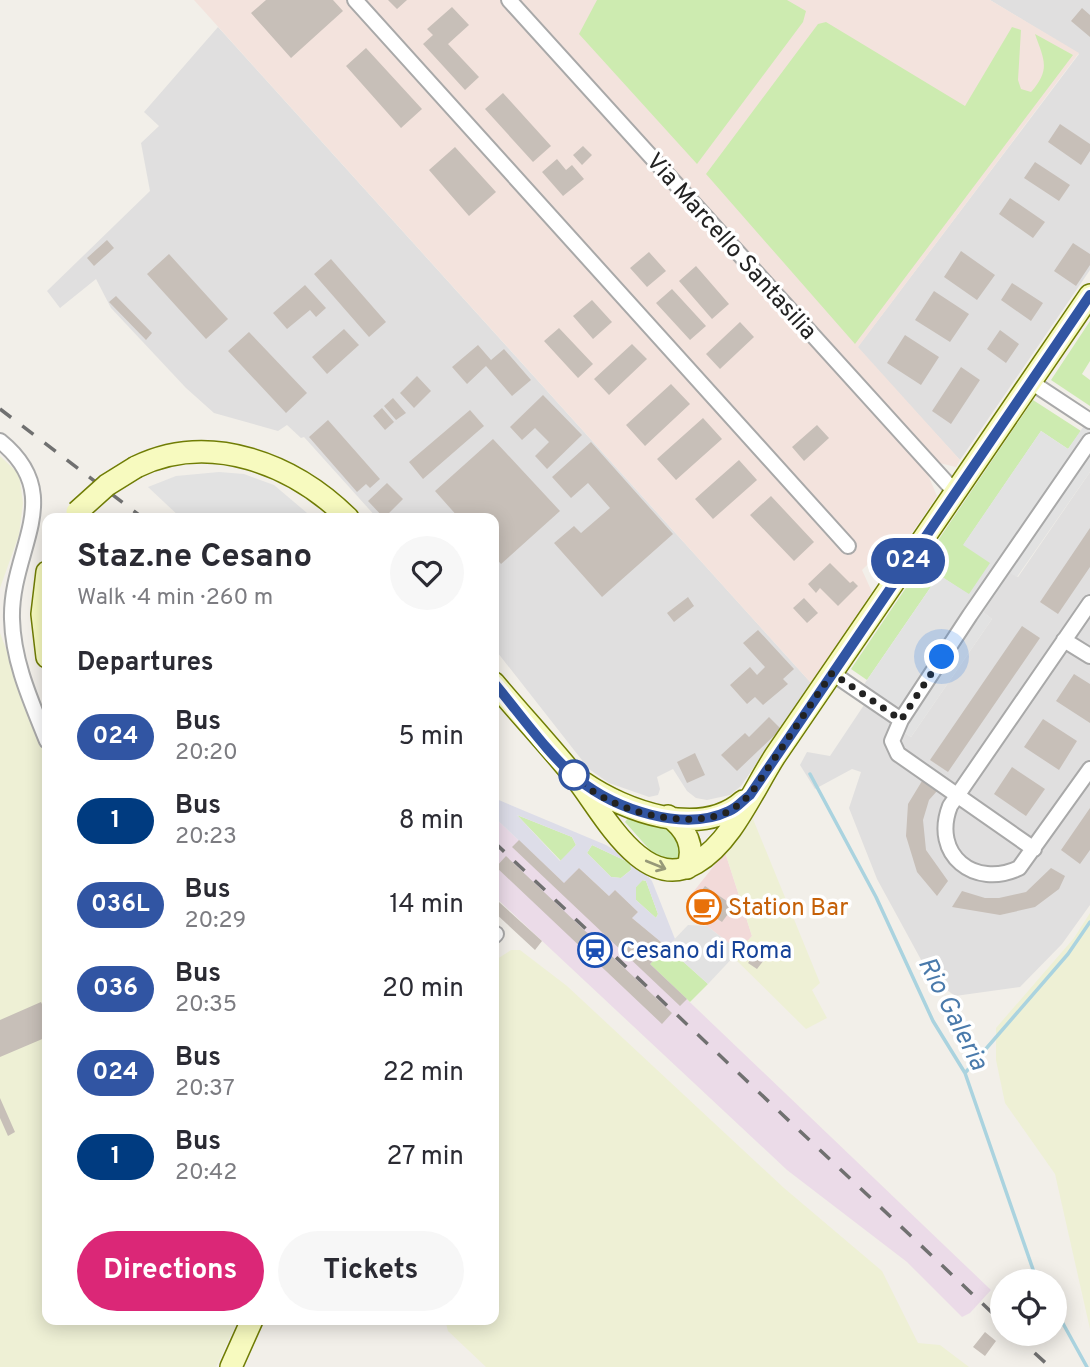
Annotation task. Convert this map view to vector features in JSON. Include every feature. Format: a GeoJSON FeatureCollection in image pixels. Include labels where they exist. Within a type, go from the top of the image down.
{"type":"FeatureCollection","features":[{"type":"Feature","properties":{"kind":"street"},"geometry":{"type":"LineString","coordinates":[[355,0],[848,546]]}},
{"type":"Feature","properties":{"kind":"street","name":"Via Marcello Santasilia"},"geometry":{"type":"LineString","coordinates":[[509,0],[955,492]]}},
{"type":"Feature","properties":{"kind":"street"},"geometry":{"type":"LineString","coordinates":[[499,689],[576,778],[603,818],[638,855],[659,868],[687,868],[712,850],[1090,295]]}},
{"type":"Feature","properties":{"kind":"street"},"geometry":{"type":"LineString","coordinates":[[1031,382],[1090,421]]}},
{"type":"Feature","properties":{"kind":"street"},"geometry":{"type":"LineString","coordinates":[[0,440],[26,467],[34,493],[33,517],[15,587],[12,631],[23,679],[42,728]]}},
{"type":"Feature","properties":{"kind":"street"},"geometry":{"type":"LineString","coordinates":[[1034,849],[895,751],[892,738],[901,720],[1090,441]]}},
{"type":"Feature","properties":{"kind":"street"},"geometry":{"type":"LineString","coordinates":[[77,513],[107,485],[136,467],[172,455],[212,453],[245,457],[299,478],[342,513]]}},
{"type":"Feature","properties":{"kind":"street"},"geometry":{"type":"LineString","coordinates":[[1090,603],[957,796],[947,815],[946,834],[951,852],[963,865],[979,873],[1003,874],[1019,868],[1090,769]]}},
{"type":"Feature","properties":{"kind":"street"},"geometry":{"type":"LineString","coordinates":[[1064,640],[1090,656]]}},
{"type":"Feature","properties":{"kind":"street"},"geometry":{"type":"LineString","coordinates":[[832,673],[901,720]]}},
{"type":"Feature","properties":{"kind":"street"},"geometry":{"type":"LineString","coordinates":[[576,778],[619,804],[668,816],[716,816],[735,808],[750,795]]}},
{"type":"Feature","properties":{"kind":"street"},"geometry":{"type":"LineString","coordinates":[[668,816],[681,827],[689,841],[691,853],[687,868]]}},
{"type":"Feature","properties":{"kind":"street"},"geometry":{"type":"LineString","coordinates":[[231,1367],[250,1325]]}},
{"type":"Feature","properties":{"kind":"shaded area"},"geometry":{"type":"Polygon","coordinates":[[[194,0],[990,0],[1079,53],[858,347],[960,460],[956,467],[935,462],[926,470],[937,496],[888,568],[869,563],[862,570],[872,592],[811,683],[194,0]]]}},
{"type":"Feature","properties":{"kind":"shaded area"},"geometry":{"type":"Polygon","coordinates":[[[990,0],[1090,0],[1090,270],[960,460],[857,348],[1079,54],[990,0]]]}},
{"type":"Feature","properties":{"kind":"shaded area"},"geometry":{"type":"Polygon","coordinates":[[[218,27],[811,683],[741,786],[730,795],[707,800],[696,798],[687,791],[673,769],[657,777],[660,789],[658,795],[649,797],[609,783],[589,769],[499,654],[499,513],[372,513],[304,437],[301,438],[287,425],[278,431],[214,413],[186,388],[111,308],[96,279],[60,308],[47,291],[150,191],[141,143],[159,126],[144,112],[218,27]]]}},
{"type":"Feature","properties":{"kind":"shaded area"},"geometry":{"type":"Polygon","coordinates":[[[1090,417],[1090,472],[1017,577],[1010,573],[983,612],[992,619],[911,737],[854,699],[939,575],[969,594],[990,563],[963,545],[1041,431],[1068,449],[1090,417]]]}},
{"type":"Feature","properties":{"kind":"shaded area"},"geometry":{"type":"Polygon","coordinates":[[[219,472],[244,474],[274,485],[307,513],[176,513],[148,487],[176,476],[219,472]]]}},
{"type":"Feature","properties":{"kind":"shaded area"},"geometry":{"type":"Polygon","coordinates":[[[1090,472],[1090,905],[1062,944],[1020,987],[955,996],[931,978],[877,879],[849,808],[861,772],[852,769],[815,789],[800,765],[807,752],[830,756],[864,705],[911,737],[992,619],[983,612],[1010,572],[1018,577],[1090,472]]]}},
{"type":"Feature","properties":{"kind":"shaded area"},"geometry":{"type":"Polygon","coordinates":[[[499,800],[606,845],[637,864],[652,881],[675,939],[667,947],[632,918],[638,912],[615,890],[609,896],[579,868],[564,883],[499,822],[499,800]],[[517,815],[560,861],[576,845],[572,837],[517,815]],[[592,845],[587,853],[611,877],[621,878],[631,870],[630,863],[592,845]],[[643,880],[636,887],[636,900],[656,918],[658,914],[646,881],[643,880]]]}},
{"type":"Feature","properties":{"kind":"shaded area"},"geometry":{"type":"Polygon","coordinates":[[[499,822],[563,882],[579,868],[608,896],[615,890],[638,912],[632,918],[667,947],[651,965],[990,1291],[970,1313],[962,1317],[907,1262],[787,1170],[499,901],[499,822]]]}},
{"type":"Feature","properties":{"kind":"shaded area"},"geometry":{"type":"Polygon","coordinates":[[[725,852],[752,936],[739,951],[693,915],[688,905],[690,896],[725,852]]]}},
{"type":"Feature","properties":{"kind":"shaded area"},"geometry":{"type":"Polygon","coordinates":[[[688,925],[707,926],[739,951],[708,984],[667,947],[688,925]]]}},
{"type":"Feature","properties":{"kind":"green space"},"geometry":{"type":"Polygon","coordinates":[[[597,0],[787,0],[806,11],[803,22],[697,164],[579,34],[597,0]]]}},
{"type":"Feature","properties":{"kind":"green space"},"geometry":{"type":"Polygon","coordinates":[[[826,22],[965,106],[1012,27],[1021,30],[1018,80],[1021,89],[1031,92],[1043,70],[1043,58],[1035,34],[1073,55],[855,344],[706,174],[818,24],[826,22]]]}},
{"type":"Feature","properties":{"kind":"green space"},"geometry":{"type":"Polygon","coordinates":[[[1090,321],[1090,361],[1082,374],[1090,380],[1090,406],[1051,380],[1090,321]]]}},
{"type":"Feature","properties":{"kind":"green space"},"geometry":{"type":"Polygon","coordinates":[[[1033,400],[1081,431],[1068,449],[1041,431],[964,544],[991,563],[969,595],[939,575],[867,680],[851,669],[1033,400]]]}},
{"type":"Feature","properties":{"kind":"green space"},"geometry":{"type":"Polygon","coordinates":[[[0,456],[19,474],[23,503],[19,535],[0,588],[0,456]]]}},
{"type":"Feature","properties":{"kind":"green space"},"geometry":{"type":"Polygon","coordinates":[[[0,633],[42,744],[42,1325],[236,1325],[216,1367],[0,1367],[0,633]]]}},
{"type":"Feature","properties":{"kind":"green space"},"geometry":{"type":"Polygon","coordinates":[[[517,815],[572,837],[576,845],[561,861],[517,815]]]}},
{"type":"Feature","properties":{"kind":"green space"},"geometry":{"type":"Polygon","coordinates":[[[628,818],[674,827],[685,847],[678,860],[657,858],[625,822],[628,818]]]}},
{"type":"Feature","properties":{"kind":"green space"},"geometry":{"type":"Polygon","coordinates":[[[753,819],[820,983],[812,990],[827,1018],[806,1029],[733,957],[752,936],[725,852],[753,819]]]}},
{"type":"Feature","properties":{"kind":"green space"},"geometry":{"type":"Polygon","coordinates":[[[592,845],[630,863],[632,869],[621,878],[611,877],[587,853],[592,845]]]}},
{"type":"Feature","properties":{"kind":"green space"},"geometry":{"type":"Polygon","coordinates":[[[642,880],[646,881],[658,914],[656,918],[636,900],[636,887],[642,880]]]}},
{"type":"Feature","properties":{"kind":"green space"},"geometry":{"type":"Polygon","coordinates":[[[1090,913],[1090,1329],[1055,1174],[1005,1103],[996,1060],[996,1028],[1074,938],[1090,913]]]}},
{"type":"Feature","properties":{"kind":"green space"},"geometry":{"type":"Polygon","coordinates":[[[667,947],[708,984],[690,1002],[650,964],[667,947]]]}},
{"type":"Feature","properties":{"kind":"green space"},"geometry":{"type":"Polygon","coordinates":[[[511,950],[520,950],[567,986],[784,1188],[882,1271],[918,1343],[940,1345],[969,1367],[486,1367],[448,1331],[446,1325],[499,1325],[499,958],[511,950]]]}},
{"type":"Feature","properties":{"kind":"building"},"geometry":{"type":"Polygon","coordinates":[[[266,0],[333,0],[343,11],[291,58],[251,13],[266,0]]]}},
{"type":"Feature","properties":{"kind":"building"},"geometry":{"type":"Polygon","coordinates":[[[388,0],[407,0],[397,9],[388,0]]]}},
{"type":"Feature","properties":{"kind":"building"},"geometry":{"type":"Polygon","coordinates":[[[452,7],[469,25],[448,44],[479,77],[465,90],[423,44],[433,35],[427,29],[452,7]]]}},
{"type":"Feature","properties":{"kind":"building"},"geometry":{"type":"Polygon","coordinates":[[[1082,8],[1090,15],[1090,37],[1071,21],[1082,8]]]}},
{"type":"Feature","properties":{"kind":"building"},"geometry":{"type":"Polygon","coordinates":[[[366,48],[422,109],[401,128],[346,66],[366,48]]]}},
{"type":"Feature","properties":{"kind":"building"},"geometry":{"type":"Polygon","coordinates":[[[503,93],[551,146],[533,162],[485,109],[503,93]]]}},
{"type":"Feature","properties":{"kind":"building"},"geometry":{"type":"Polygon","coordinates":[[[1060,124],[1090,144],[1090,151],[1081,165],[1048,142],[1060,124]]]}},
{"type":"Feature","properties":{"kind":"building"},"geometry":{"type":"Polygon","coordinates":[[[583,146],[592,155],[582,165],[573,155],[583,146]]]}},
{"type":"Feature","properties":{"kind":"building"},"geometry":{"type":"Polygon","coordinates":[[[455,147],[496,192],[469,216],[429,170],[455,147]]]}},
{"type":"Feature","properties":{"kind":"building"},"geometry":{"type":"Polygon","coordinates":[[[557,159],[566,170],[572,165],[584,179],[563,196],[542,172],[557,159]]]}},
{"type":"Feature","properties":{"kind":"building"},"geometry":{"type":"Polygon","coordinates":[[[1035,162],[1070,185],[1059,201],[1024,178],[1035,162]]]}},
{"type":"Feature","properties":{"kind":"building"},"geometry":{"type":"Polygon","coordinates":[[[1010,198],[1045,222],[1033,238],[999,214],[1010,198]]]}},
{"type":"Feature","properties":{"kind":"building"},"geometry":{"type":"Polygon","coordinates":[[[107,240],[114,248],[94,266],[87,258],[107,240]]]}},
{"type":"Feature","properties":{"kind":"building"},"geometry":{"type":"Polygon","coordinates":[[[1073,243],[1090,254],[1090,265],[1076,286],[1054,271],[1073,243]]]}},
{"type":"Feature","properties":{"kind":"building"},"geometry":{"type":"Polygon","coordinates":[[[961,251],[995,275],[977,300],[944,277],[961,251]]]}},
{"type":"Feature","properties":{"kind":"building"},"geometry":{"type":"Polygon","coordinates":[[[649,252],[666,271],[647,287],[630,268],[649,252]]]}},
{"type":"Feature","properties":{"kind":"building"},"geometry":{"type":"Polygon","coordinates":[[[169,254],[228,319],[206,339],[147,274],[169,254]]]}},
{"type":"Feature","properties":{"kind":"building"},"geometry":{"type":"Polygon","coordinates":[[[331,259],[386,322],[369,337],[314,274],[331,259]]]}},
{"type":"Feature","properties":{"kind":"building"},"geometry":{"type":"Polygon","coordinates":[[[696,266],[729,304],[712,319],[679,281],[696,266]]]}},
{"type":"Feature","properties":{"kind":"building"},"geometry":{"type":"Polygon","coordinates":[[[1012,283],[1043,303],[1031,321],[1001,300],[1012,283]]]}},
{"type":"Feature","properties":{"kind":"building"},"geometry":{"type":"Polygon","coordinates":[[[305,285],[326,308],[316,317],[310,310],[287,329],[273,313],[305,285]]]}},
{"type":"Feature","properties":{"kind":"building"},"geometry":{"type":"Polygon","coordinates":[[[672,289],[706,326],[690,340],[656,303],[672,289]]]}},
{"type":"Feature","properties":{"kind":"building"},"geometry":{"type":"Polygon","coordinates":[[[934,291],[969,314],[950,342],[915,320],[934,291]]]}},
{"type":"Feature","properties":{"kind":"building"},"geometry":{"type":"Polygon","coordinates":[[[116,296],[152,333],[146,340],[109,302],[116,296]]]}},
{"type":"Feature","properties":{"kind":"building"},"geometry":{"type":"Polygon","coordinates":[[[592,300],[612,322],[593,339],[573,316],[592,300]]]}},
{"type":"Feature","properties":{"kind":"building"},"geometry":{"type":"Polygon","coordinates":[[[740,322],[754,337],[720,369],[706,354],[740,322]]]}},
{"type":"Feature","properties":{"kind":"building"},"geometry":{"type":"Polygon","coordinates":[[[559,328],[593,364],[578,378],[544,341],[559,328]]]}},
{"type":"Feature","properties":{"kind":"building"},"geometry":{"type":"Polygon","coordinates":[[[344,329],[359,345],[327,374],[312,357],[344,329]]]}},
{"type":"Feature","properties":{"kind":"building"},"geometry":{"type":"Polygon","coordinates":[[[1000,330],[1019,344],[1006,363],[987,349],[1000,330]]]}},
{"type":"Feature","properties":{"kind":"building"},"geometry":{"type":"Polygon","coordinates":[[[249,332],[307,393],[286,413],[228,351],[249,332]]]}},
{"type":"Feature","properties":{"kind":"building"},"geometry":{"type":"Polygon","coordinates":[[[905,335],[939,357],[921,385],[887,363],[905,335]]]}},
{"type":"Feature","properties":{"kind":"building"},"geometry":{"type":"Polygon","coordinates":[[[632,344],[647,359],[609,395],[594,379],[632,344]]]}},
{"type":"Feature","properties":{"kind":"building"},"geometry":{"type":"Polygon","coordinates":[[[478,345],[491,360],[504,349],[531,380],[512,396],[486,366],[467,384],[452,367],[478,345]]]}},
{"type":"Feature","properties":{"kind":"building"},"geometry":{"type":"Polygon","coordinates":[[[961,367],[980,380],[951,424],[932,411],[961,367]]]}},
{"type":"Feature","properties":{"kind":"building"},"geometry":{"type":"Polygon","coordinates":[[[417,376],[431,391],[414,408],[400,393],[417,376]]]}},
{"type":"Feature","properties":{"kind":"building"},"geometry":{"type":"Polygon","coordinates":[[[671,384],[690,404],[645,446],[626,425],[671,384]]]}},
{"type":"Feature","properties":{"kind":"building"},"geometry":{"type":"Polygon","coordinates":[[[543,395],[582,435],[547,469],[535,456],[549,442],[535,428],[522,440],[510,427],[543,395]]]}},
{"type":"Feature","properties":{"kind":"building"},"geometry":{"type":"Polygon","coordinates":[[[393,398],[406,413],[396,420],[384,406],[393,398]]]}},
{"type":"Feature","properties":{"kind":"building"},"geometry":{"type":"Polygon","coordinates":[[[382,408],[394,422],[385,430],[373,416],[382,408]]]}},
{"type":"Feature","properties":{"kind":"building"},"geometry":{"type":"Polygon","coordinates":[[[470,410],[484,426],[423,479],[409,462],[470,410]]]}},
{"type":"Feature","properties":{"kind":"building"},"geometry":{"type":"Polygon","coordinates":[[[703,418],[722,439],[676,480],[657,459],[703,418]]]}},
{"type":"Feature","properties":{"kind":"building"},"geometry":{"type":"Polygon","coordinates":[[[328,420],[380,479],[370,488],[366,484],[357,492],[309,437],[328,420]]]}},
{"type":"Feature","properties":{"kind":"building"},"geometry":{"type":"Polygon","coordinates":[[[817,425],[829,438],[804,461],[792,447],[817,425]]]}},
{"type":"Feature","properties":{"kind":"building"},"geometry":{"type":"Polygon","coordinates":[[[493,439],[560,511],[501,564],[499,513],[455,513],[435,491],[493,439]]]}},
{"type":"Feature","properties":{"kind":"building"},"geometry":{"type":"Polygon","coordinates":[[[591,442],[673,534],[602,597],[554,543],[574,526],[581,533],[610,508],[588,483],[571,498],[552,477],[591,442]]]}},
{"type":"Feature","properties":{"kind":"building"},"geometry":{"type":"Polygon","coordinates":[[[739,460],[757,480],[713,519],[695,499],[739,460]]]}},
{"type":"Feature","properties":{"kind":"building"},"geometry":{"type":"Polygon","coordinates":[[[387,483],[403,499],[389,513],[379,513],[368,501],[387,483]]]}},
{"type":"Feature","properties":{"kind":"building"},"geometry":{"type":"Polygon","coordinates":[[[771,496],[814,542],[794,561],[750,515],[771,496]]]}},
{"type":"Feature","properties":{"kind":"building"},"geometry":{"type":"Polygon","coordinates":[[[1090,528],[1090,567],[1058,614],[1040,602],[1090,528]]]}},
{"type":"Feature","properties":{"kind":"building"},"geometry":{"type":"Polygon","coordinates":[[[830,563],[850,583],[853,581],[858,586],[838,606],[820,588],[816,593],[808,584],[830,563]]]}},
{"type":"Feature","properties":{"kind":"building"},"geometry":{"type":"Polygon","coordinates":[[[688,597],[694,606],[674,622],[667,613],[688,597]]]}},
{"type":"Feature","properties":{"kind":"building"},"geometry":{"type":"Polygon","coordinates":[[[804,598],[818,613],[807,623],[793,608],[804,598]]]}},
{"type":"Feature","properties":{"kind":"building"},"geometry":{"type":"Polygon","coordinates":[[[1022,626],[1040,638],[948,772],[930,760],[1022,626]]]}},
{"type":"Feature","properties":{"kind":"building"},"geometry":{"type":"Polygon","coordinates":[[[758,630],[794,669],[783,679],[788,684],[763,705],[755,697],[747,704],[730,685],[750,667],[757,675],[765,667],[743,643],[758,630]]]}},
{"type":"Feature","properties":{"kind":"building"},"geometry":{"type":"Polygon","coordinates":[[[1074,674],[1090,684],[1090,723],[1056,701],[1074,674]]]}},
{"type":"Feature","properties":{"kind":"building"},"geometry":{"type":"Polygon","coordinates":[[[769,717],[781,729],[737,771],[721,755],[745,733],[749,737],[769,717]]]}},
{"type":"Feature","properties":{"kind":"building"},"geometry":{"type":"Polygon","coordinates":[[[1043,719],[1077,741],[1059,770],[1024,747],[1043,719]]]}},
{"type":"Feature","properties":{"kind":"building"},"geometry":{"type":"Polygon","coordinates":[[[695,753],[705,775],[687,783],[677,762],[695,753]]]}},
{"type":"Feature","properties":{"kind":"building"},"geometry":{"type":"Polygon","coordinates":[[[1012,767],[1045,789],[1026,816],[994,794],[1012,767]]]}},
{"type":"Feature","properties":{"kind":"building"},"geometry":{"type":"Polygon","coordinates":[[[922,781],[937,791],[929,800],[923,820],[926,850],[948,881],[937,896],[917,872],[906,836],[908,804],[922,781]]]}},
{"type":"Feature","properties":{"kind":"building"},"geometry":{"type":"Polygon","coordinates":[[[1090,808],[1090,850],[1080,864],[1061,850],[1090,808]]]}},
{"type":"Feature","properties":{"kind":"building"},"geometry":{"type":"Polygon","coordinates":[[[519,840],[564,883],[579,868],[609,896],[615,890],[638,912],[632,918],[667,947],[650,964],[687,999],[680,1006],[512,847],[519,840]]]}},
{"type":"Feature","properties":{"kind":"building"},"geometry":{"type":"Polygon","coordinates":[[[506,856],[672,1013],[662,1024],[499,870],[499,864],[506,856]]]}},
{"type":"Feature","properties":{"kind":"building"},"geometry":{"type":"Polygon","coordinates":[[[1051,868],[1065,876],[1059,889],[1035,907],[1000,915],[952,907],[962,891],[985,898],[1026,892],[1051,868]]]}},
{"type":"Feature","properties":{"kind":"building"},"geometry":{"type":"Polygon","coordinates":[[[705,886],[734,906],[722,922],[710,914],[707,919],[694,907],[693,902],[705,886]]]}},
{"type":"Feature","properties":{"kind":"building"},"geometry":{"type":"Polygon","coordinates":[[[499,902],[542,941],[535,950],[499,917],[499,902]]]}},
{"type":"Feature","properties":{"kind":"building"},"geometry":{"type":"Polygon","coordinates":[[[760,948],[768,955],[757,969],[748,963],[760,948]]]}},
{"type":"Feature","properties":{"kind":"building"},"geometry":{"type":"Polygon","coordinates":[[[41,1002],[42,1039],[0,1057],[0,1020],[41,1002]]]}},
{"type":"Feature","properties":{"kind":"building"},"geometry":{"type":"Polygon","coordinates":[[[0,1098],[15,1132],[8,1136],[0,1118],[0,1098]]]}},
{"type":"Feature","properties":{"kind":"building"},"geometry":{"type":"Polygon","coordinates":[[[985,1332],[990,1336],[990,1346],[992,1346],[985,1356],[973,1347],[985,1332]]]}},
{"type":"Feature","properties":{"kind":"waterway","name":"Rio Galeria"},"geometry":{"type":"LineString","coordinates":[[810,774],[876,897],[933,1021],[965,1073],[1033,1269]]}},
{"type":"Feature","properties":{"kind":"waterway"},"geometry":{"type":"LineString","coordinates":[[965,1073],[1068,954],[1090,922]]}},
{"type":"Feature","properties":{"kind":"waterway","name":"Rio Galeria"},"geometry":{"type":"LineString","coordinates":[[1067,1331],[1087,1367]]}},
{"type":"Feature","properties":{"kind":"railway"},"geometry":{"type":"LineString","coordinates":[[0,409],[136,513]]}},
{"type":"Feature","properties":{"kind":"railway"},"geometry":{"type":"LineString","coordinates":[[499,847],[990,1311]]}},
{"type":"Feature","properties":{"kind":"railway"},"geometry":{"type":"LineString","coordinates":[[1027,1346],[1050,1367]]}},
{"type":"Feature","properties":{"kind":"bus line","name":"024"},"geometry":{"type":"LineString","coordinates":[[499,689],[576,778],[619,804],[644,812],[685,818],[716,816],[735,808],[750,795],[1090,295]]}},
{"type":"Feature","properties":{"kind":"place","name":"Station Bar"},"geometry":{"type":"Point","coordinates":[704,907]}},
{"type":"Feature","properties":{"kind":"place","name":"Cesano di Roma"},"geometry":{"type":"Point","coordinates":[595,950]}},
{"type":"Feature","properties":{"kind":"route"},"geometry":{"type":"LineString","coordinates":[[574,775],[619,804],[644,812],[685,818],[721,814],[735,808],[750,795],[832,673],[901,720],[942,657]]}}]}
